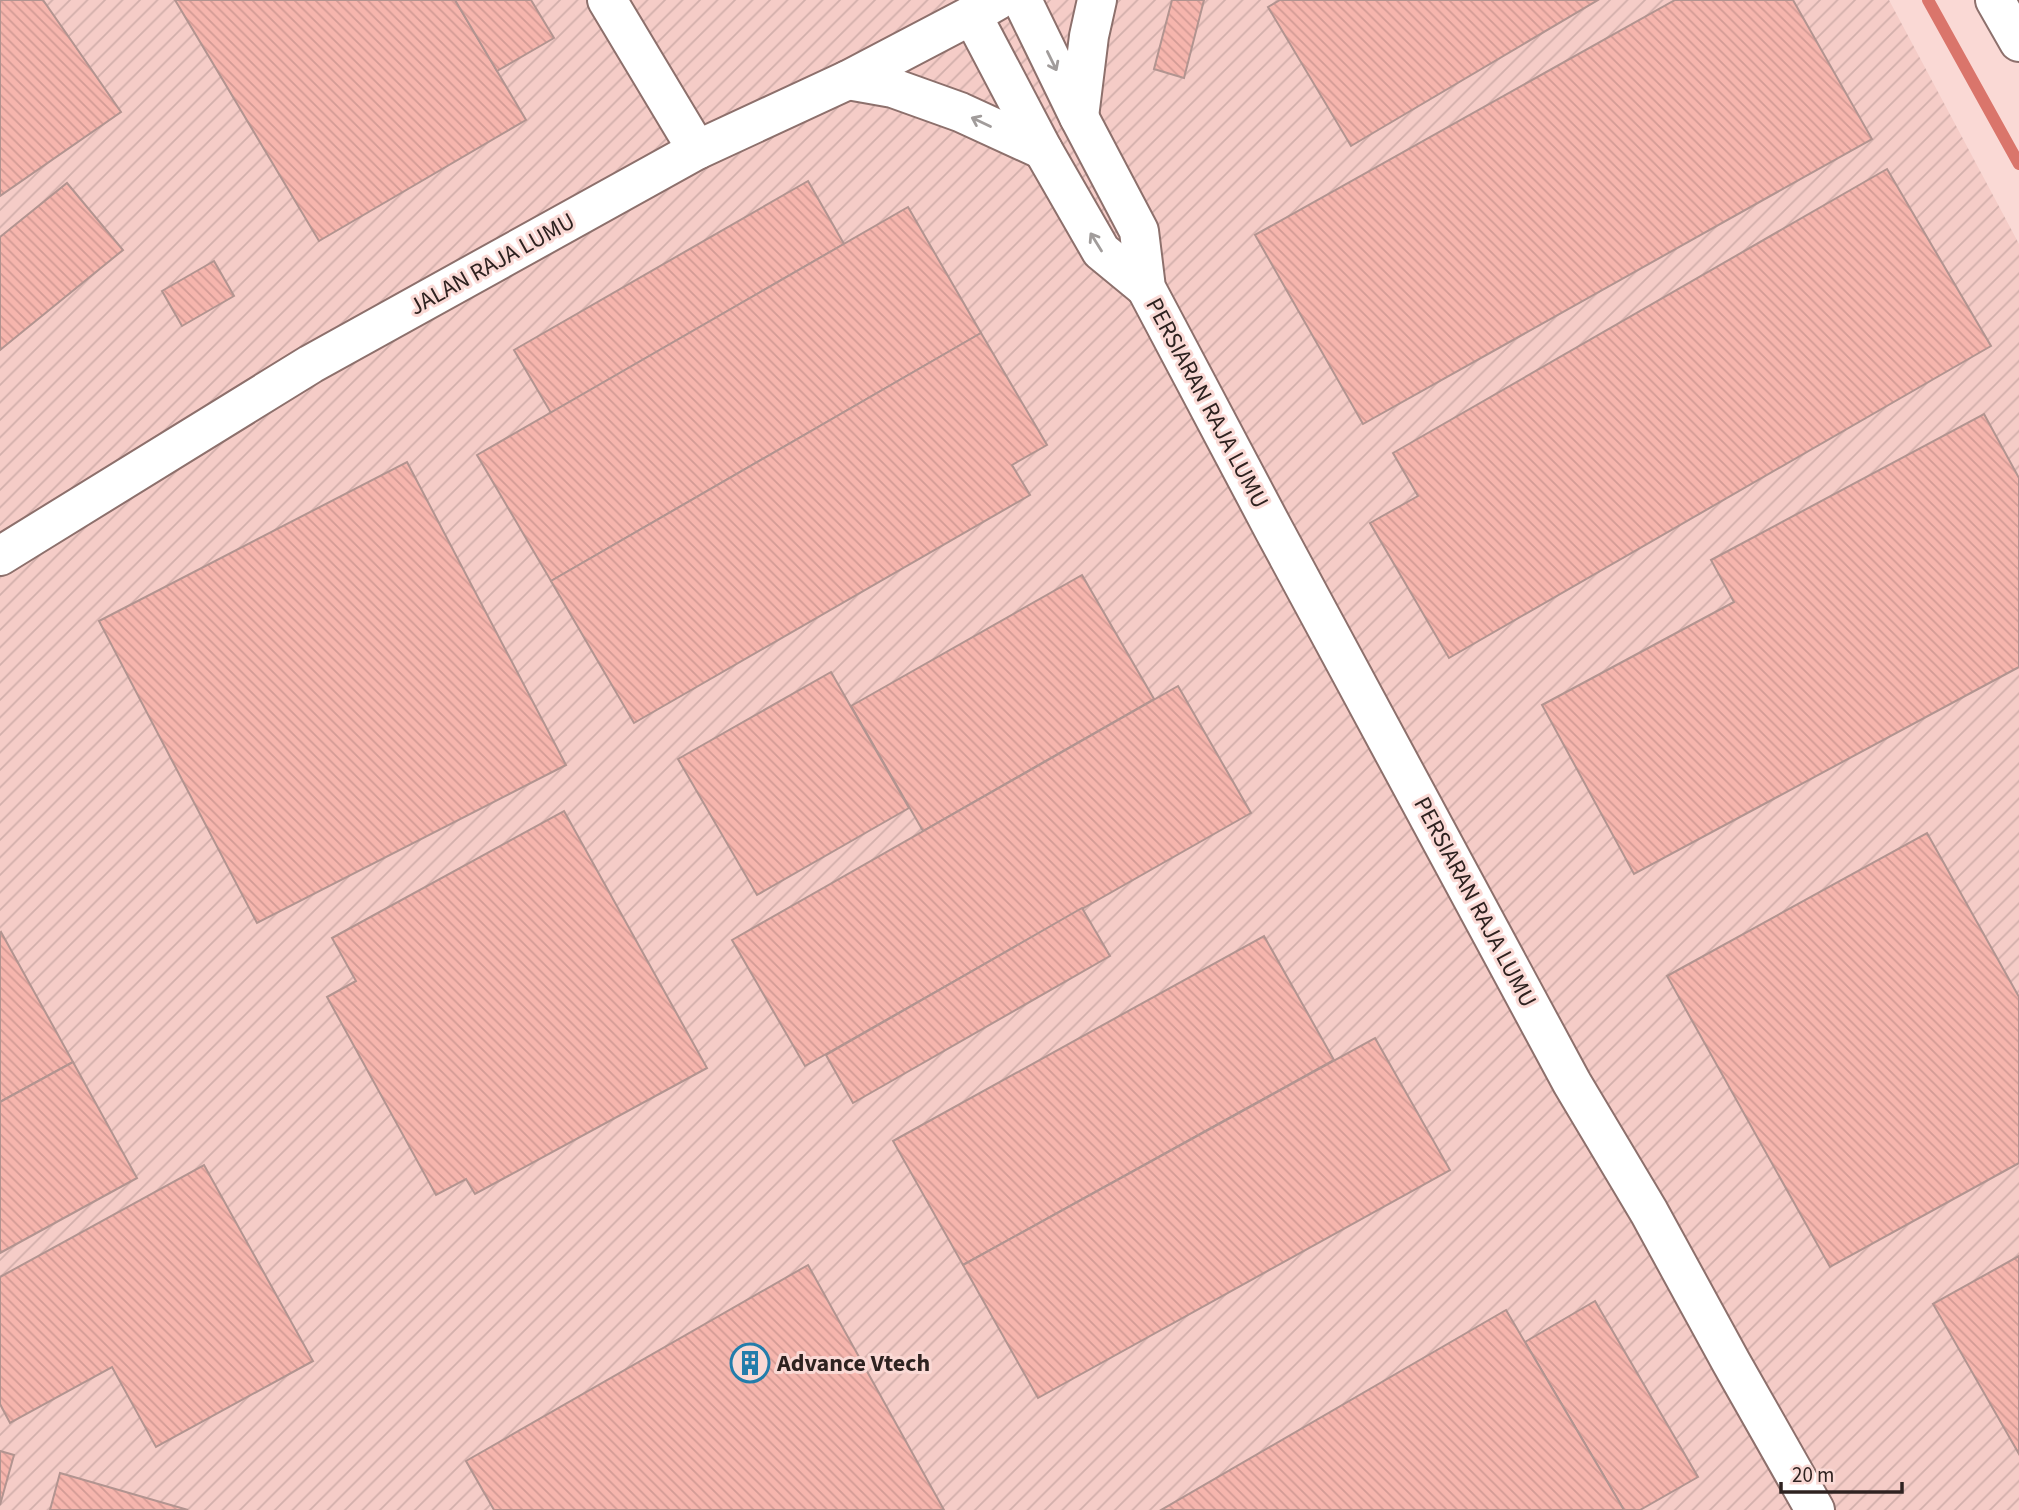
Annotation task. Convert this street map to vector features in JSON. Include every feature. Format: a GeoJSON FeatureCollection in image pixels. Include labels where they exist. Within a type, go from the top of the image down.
{"type":"FeatureCollection","features":[{"type":"Feature","properties":{"kind":"street"},"geometry":{"type":"LineString","coordinates":[[607,0],[697,150]]}},
{"type":"Feature","properties":{"kind":"street","name":"PERSIARAN RAJA LUMU"},"geometry":{"type":"LineString","coordinates":[[1021,0],[1139,231],[1146,288],[1572,1083],[1649,1212],[1815,1510]]}},
{"type":"Feature","properties":{"kind":"street"},"geometry":{"type":"LineString","coordinates":[[1079,117],[1089,36],[1097,0]]}},
{"type":"Feature","properties":{"kind":"street"},"geometry":{"type":"LineString","coordinates":[[1995,0],[2019,42]]}},
{"type":"Feature","properties":{"kind":"street","name":"JALAN RAJA LUMU"},"geometry":{"type":"LineString","coordinates":[[0,555],[311,364],[697,150],[848,80],[985,8]]}},
{"type":"Feature","properties":{"kind":"street","name":"PERSIARAN RAJA LUMU"},"geometry":{"type":"LineString","coordinates":[[985,8],[1043,150],[1101,251],[1146,288]]}},
{"type":"Feature","properties":{"kind":"street"},"geometry":{"type":"LineString","coordinates":[[848,80],[893,88],[960,112],[1043,150]]}},
{"type":"Feature","properties":{"kind":"shaded area"},"geometry":{"type":"Polygon","coordinates":[[[0,0],[1889,0],[2019,244],[2019,1510],[0,1510],[0,0]]]}},
{"type":"Feature","properties":{"kind":"building"},"geometry":{"type":"Polygon","coordinates":[[[0,0],[43,0],[121,112],[0,196],[0,0]]]}},
{"type":"Feature","properties":{"kind":"building"},"geometry":{"type":"Polygon","coordinates":[[[175,0],[455,0],[526,120],[319,241],[175,0]]]}},
{"type":"Feature","properties":{"kind":"building"},"geometry":{"type":"Polygon","coordinates":[[[455,0],[531,0],[554,38],[497,71],[455,0]]]}},
{"type":"Feature","properties":{"kind":"building"},"geometry":{"type":"Polygon","coordinates":[[[1172,0],[1204,0],[1184,78],[1154,69],[1172,0]]]}},
{"type":"Feature","properties":{"kind":"building"},"geometry":{"type":"Polygon","coordinates":[[[1280,0],[1598,0],[1351,146],[1268,7],[1280,0]]]}},
{"type":"Feature","properties":{"kind":"building"},"geometry":{"type":"Polygon","coordinates":[[[1675,0],[1793,0],[1872,139],[1363,424],[1255,235],[1675,0]]]}},
{"type":"Feature","properties":{"kind":"building"},"geometry":{"type":"Polygon","coordinates":[[[1887,169],[1991,346],[1449,658],[1370,523],[1418,496],[1393,453],[1887,169]]]}},
{"type":"Feature","properties":{"kind":"building"},"geometry":{"type":"Polygon","coordinates":[[[808,181],[844,244],[551,413],[514,350],[808,181]]]}},
{"type":"Feature","properties":{"kind":"building"},"geometry":{"type":"Polygon","coordinates":[[[67,183],[123,250],[0,350],[0,237],[67,183]]]}},
{"type":"Feature","properties":{"kind":"building"},"geometry":{"type":"Polygon","coordinates":[[[908,207],[981,333],[551,581],[477,455],[908,207]]]}},
{"type":"Feature","properties":{"kind":"building"},"geometry":{"type":"Polygon","coordinates":[[[214,261],[234,296],[182,326],[162,291],[214,261]]]}},
{"type":"Feature","properties":{"kind":"building"},"geometry":{"type":"Polygon","coordinates":[[[981,333],[1047,445],[1012,465],[1030,495],[634,723],[551,581],[981,333]]]}},
{"type":"Feature","properties":{"kind":"building"},"geometry":{"type":"Polygon","coordinates":[[[1984,414],[2019,478],[2019,667],[1634,874],[1542,705],[1734,602],[1711,560],[1984,414]]]}},
{"type":"Feature","properties":{"kind":"building"},"geometry":{"type":"Polygon","coordinates":[[[407,462],[566,765],[257,923],[99,621],[407,462]]]}},
{"type":"Feature","properties":{"kind":"building"},"geometry":{"type":"Polygon","coordinates":[[[1082,575],[1154,699],[923,831],[851,706],[1082,575]]]}},
{"type":"Feature","properties":{"kind":"building"},"geometry":{"type":"Polygon","coordinates":[[[831,672],[909,808],[757,895],[678,759],[831,672]]]}},
{"type":"Feature","properties":{"kind":"building"},"geometry":{"type":"Polygon","coordinates":[[[1178,686],[1251,813],[805,1066],[732,940],[1178,686]]]}},
{"type":"Feature","properties":{"kind":"building"},"geometry":{"type":"Polygon","coordinates":[[[564,811],[707,1068],[475,1194],[466,1179],[436,1195],[327,997],[356,981],[332,938],[564,811]]]}},
{"type":"Feature","properties":{"kind":"building"},"geometry":{"type":"Polygon","coordinates":[[[1927,833],[2019,997],[2019,1163],[1830,1267],[1667,976],[1927,833]]]}},
{"type":"Feature","properties":{"kind":"building"},"geometry":{"type":"Polygon","coordinates":[[[1082,908],[1110,956],[853,1103],[826,1055],[1082,908]]]}},
{"type":"Feature","properties":{"kind":"building"},"geometry":{"type":"Polygon","coordinates":[[[0,933],[73,1062],[0,1102],[0,933]]]}},
{"type":"Feature","properties":{"kind":"building"},"geometry":{"type":"Polygon","coordinates":[[[1264,936],[1334,1060],[963,1265],[893,1141],[1264,936]]]}},
{"type":"Feature","properties":{"kind":"building"},"geometry":{"type":"Polygon","coordinates":[[[1375,1038],[1450,1170],[1038,1398],[963,1265],[1375,1038]]]}},
{"type":"Feature","properties":{"kind":"building"},"geometry":{"type":"Polygon","coordinates":[[[73,1062],[137,1178],[0,1253],[0,1102],[73,1062]]]}},
{"type":"Feature","properties":{"kind":"building"},"geometry":{"type":"Polygon","coordinates":[[[204,1165],[313,1361],[156,1447],[112,1367],[10,1423],[0,1404],[0,1277],[204,1165]]]}},
{"type":"Feature","properties":{"kind":"building"},"geometry":{"type":"Polygon","coordinates":[[[2019,1256],[2019,1454],[1933,1304],[2019,1256]]]}},
{"type":"Feature","properties":{"kind":"building","name":"Advance Vtech"},"geometry":{"type":"Polygon","coordinates":[[[808,1265],[944,1510],[494,1510],[466,1461],[808,1265]]]}},
{"type":"Feature","properties":{"kind":"building"},"geometry":{"type":"Polygon","coordinates":[[[1595,1301],[1698,1477],[1640,1510],[1624,1510],[1525,1342],[1595,1301]]]}},
{"type":"Feature","properties":{"kind":"building"},"geometry":{"type":"Polygon","coordinates":[[[1506,1310],[1624,1510],[1161,1510],[1506,1310]]]}},
{"type":"Feature","properties":{"kind":"building"},"geometry":{"type":"Polygon","coordinates":[[[0,1451],[14,1455],[0,1505],[0,1451]]]}},
{"type":"Feature","properties":{"kind":"building"},"geometry":{"type":"Polygon","coordinates":[[[60,1473],[188,1510],[50,1510],[60,1473]]]}},
{"type":"Feature","properties":{"kind":"waterway"},"geometry":{"type":"LineString","coordinates":[[1928,0],[2019,164]]}},
{"type":"Feature","properties":{"kind":"place","name":"Advance Vtech"},"geometry":{"type":"Point","coordinates":[750,1363]}}]}
